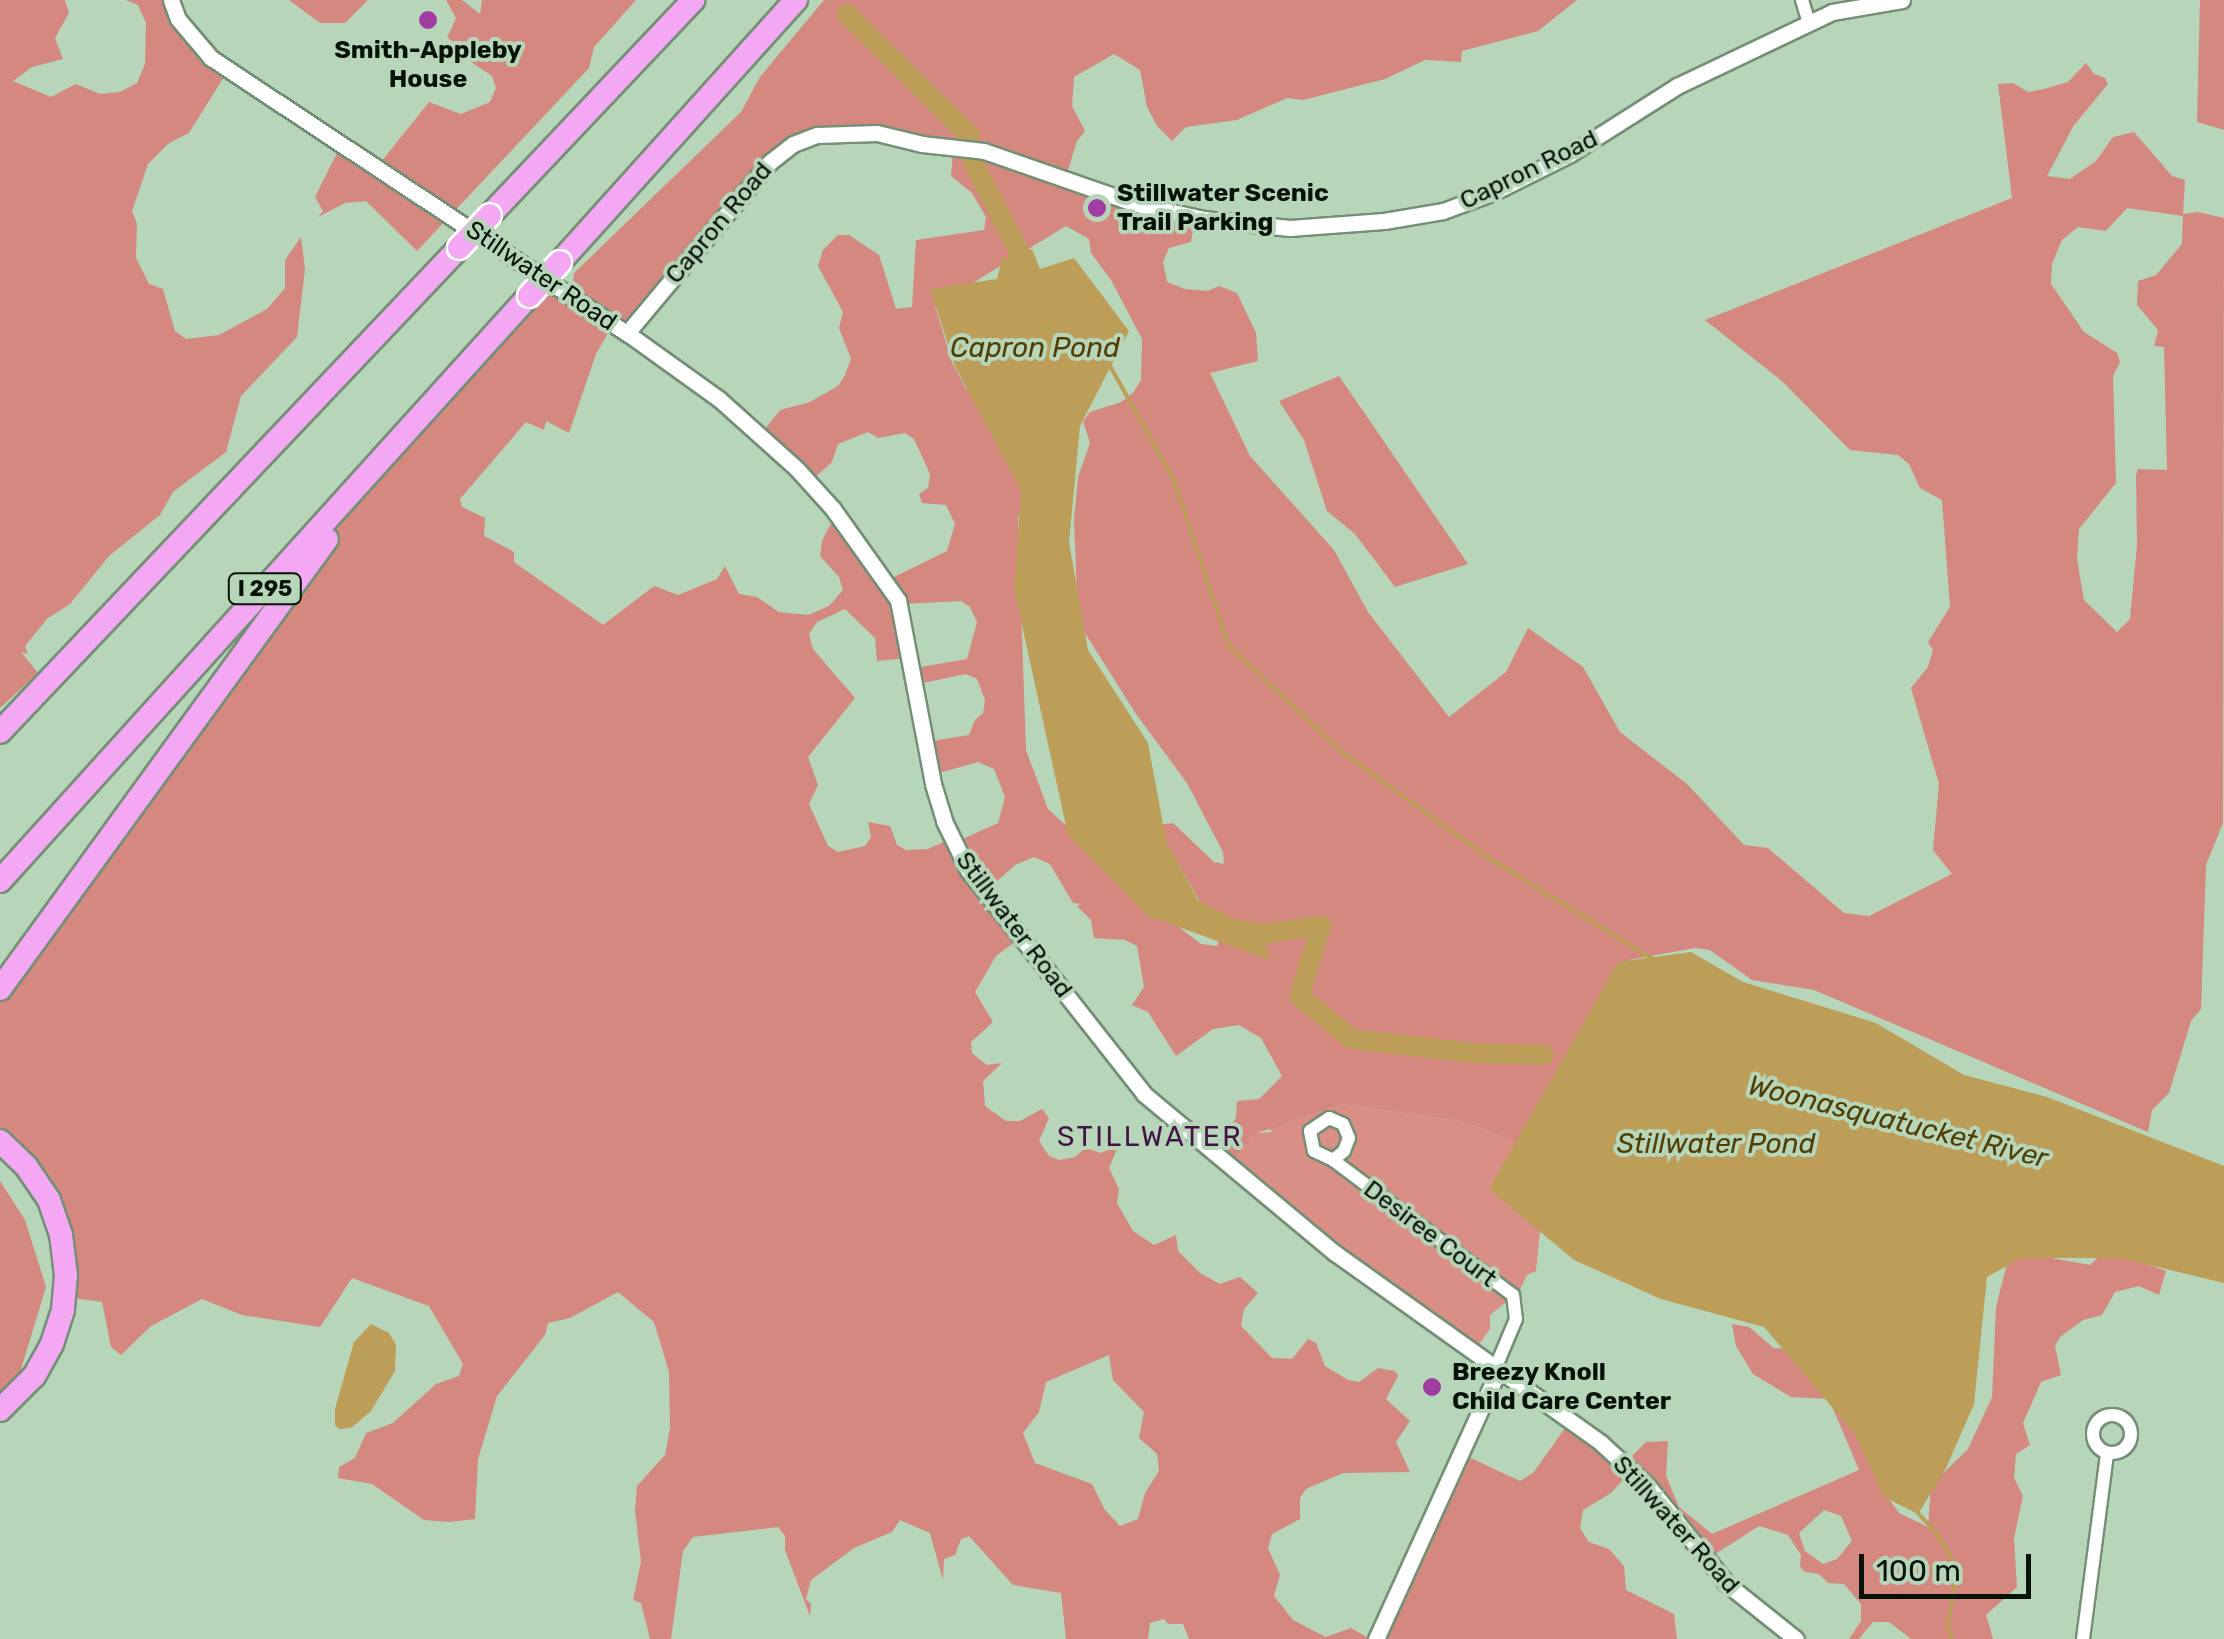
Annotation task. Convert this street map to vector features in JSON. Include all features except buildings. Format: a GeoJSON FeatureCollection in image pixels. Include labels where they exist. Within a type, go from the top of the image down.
{"type":"FeatureCollection","features":[{"type":"Feature","properties":{"kind":"highway"},"geometry":{"type":"LineString","coordinates":[[0,732],[693,0]]}},
{"type":"Feature","properties":{"kind":"highway","name":"I 295"},"geometry":{"type":"LineString","coordinates":[[0,881],[796,0]]}},
{"type":"Feature","properties":{"kind":"highway"},"geometry":{"type":"LineString","coordinates":[[0,989],[240,656],[424,413]]}},
{"type":"Feature","properties":{"kind":"highway"},"geometry":{"type":"LineString","coordinates":[[0,712],[96,631]]}},
{"type":"Feature","properties":{"kind":"highway"},"geometry":{"type":"LineString","coordinates":[[0,1142],[26,1166],[49,1200],[62,1235],[66,1274],[63,1310],[52,1344],[34,1376],[0,1410]]}},
{"type":"Feature","properties":{"kind":"street","name":"Stillwater Road"},"geometry":{"type":"LineString","coordinates":[[171,0],[178,20],[211,58],[627,334],[719,400],[770,443],[834,509],[885,577],[903,612],[912,692],[932,784],[954,844],[976,882],[1144,1094],[1335,1254],[1594,1438],[1636,1474],[1727,1584],[1796,1639]]}},
{"type":"Feature","properties":{"kind":"street"},"geometry":{"type":"LineString","coordinates":[[1802,0],[1808,23]]}},
{"type":"Feature","properties":{"kind":"street","name":"Capron Road"},"geometry":{"type":"LineString","coordinates":[[627,334],[770,162],[793,144],[848,131],[984,150],[1136,204],[1204,218],[1290,228],[1429,215],[1547,166],[1677,86],[1832,12],[1902,0]]}},
{"type":"Feature","properties":{"kind":"street","name":"Desiree Court"},"geometry":{"type":"LineString","coordinates":[[1333,1160],[1512,1295],[1516,1319],[1496,1370]]}},
{"type":"Feature","properties":{"kind":"street"},"geometry":{"type":"LineString","coordinates":[[1376,1639],[1496,1370]]}},
{"type":"Feature","properties":{"kind":"street"},"geometry":{"type":"LineString","coordinates":[[2083,1639],[2108,1454]]}},
{"type":"Feature","properties":{"kind":"shaded area"},"geometry":{"type":"Polygon","coordinates":[[[0,0],[65,0],[69,13],[55,38],[63,59],[32,67],[13,81],[51,97],[76,84],[100,94],[120,92],[137,83],[145,64],[146,23],[138,5],[126,0],[175,0],[182,21],[227,72],[189,133],[169,143],[148,164],[132,211],[137,224],[136,258],[149,284],[163,289],[175,331],[186,339],[219,335],[267,309],[285,288],[285,260],[301,237],[305,269],[297,337],[241,396],[226,452],[173,492],[160,515],[109,556],[70,604],[48,618],[25,646],[28,654],[21,652],[38,673],[0,708],[0,0]]]}},
{"type":"Feature","properties":{"kind":"shaded area"},"geometry":{"type":"Polygon","coordinates":[[[289,0],[367,1],[345,23],[320,23],[289,0]]]}},
{"type":"Feature","properties":{"kind":"shaded area"},"geometry":{"type":"Polygon","coordinates":[[[446,0],[462,0],[480,14],[482,0],[636,0],[594,47],[589,68],[417,251],[366,201],[345,203],[318,217],[323,211],[315,197],[341,145],[377,167],[429,102],[461,114],[490,102],[496,88],[492,76],[468,60],[465,48],[447,38],[456,18],[446,0]]]}},
{"type":"Feature","properties":{"kind":"shaded area"},"geometry":{"type":"Polygon","coordinates":[[[824,0],[1577,0],[1538,31],[1462,51],[1461,62],[1425,60],[1385,79],[1303,100],[1287,98],[1237,120],[1186,127],[1172,141],[1157,126],[1147,107],[1140,70],[1114,54],[1074,77],[1072,106],[1085,131],[1077,141],[1068,170],[1119,193],[1196,213],[1191,242],[1169,248],[1163,262],[1167,282],[1208,291],[1219,286],[1237,293],[1256,333],[1258,361],[1210,373],[1250,456],[1334,550],[1368,612],[1449,717],[1506,672],[1528,628],[1583,667],[1620,732],[1687,784],[1744,845],[1768,848],[1844,913],[1869,916],[1952,874],[1933,850],[1939,784],[1911,688],[1928,667],[1933,650],[1928,642],[1950,607],[1942,500],[1920,488],[1909,464],[1898,455],[1850,450],[1783,382],[1705,320],[2012,198],[1998,84],[2013,83],[2028,92],[2044,89],[2068,82],[2086,63],[2108,84],[2074,125],[2047,176],[2070,179],[2096,161],[2113,137],[2134,132],[2172,176],[2185,180],[2183,214],[2198,212],[2224,218],[2223,823],[2206,865],[2201,1009],[2191,1021],[2169,1093],[2152,1110],[2148,1132],[1814,990],[1752,980],[1710,950],[1695,948],[1629,960],[1612,975],[1523,1144],[1462,1121],[1343,1104],[1282,1124],[1273,1132],[1270,1129],[1256,1133],[1228,1167],[1210,1151],[1236,1118],[1237,1101],[1259,1099],[1282,1076],[1261,1038],[1239,1025],[1213,1029],[1176,1056],[1148,1012],[1132,1005],[1144,987],[1137,946],[1125,940],[1094,938],[1091,920],[1077,906],[1081,904],[1073,903],[1050,864],[1034,857],[1015,865],[985,892],[1020,938],[996,956],[975,992],[993,1022],[971,1042],[972,1053],[987,1065],[1002,1063],[983,1081],[985,1106],[1006,1121],[1020,1121],[1042,1109],[1049,1118],[1039,1141],[1049,1156],[1059,1160],[1075,1157],[1085,1148],[1101,1153],[1118,1146],[1109,1168],[1119,1189],[1117,1203],[1133,1231],[1154,1245],[1176,1235],[1178,1251],[1200,1273],[1220,1284],[1240,1277],[1258,1293],[1244,1309],[1241,1326],[1272,1358],[1292,1359],[1308,1339],[1316,1343],[1325,1366],[1348,1380],[1359,1382],[1378,1368],[1395,1371],[1398,1376],[1386,1399],[1410,1421],[1396,1442],[1410,1472],[1343,1473],[1306,1489],[1300,1498],[1300,1519],[1272,1534],[1268,1548],[1280,1575],[1274,1596],[1293,1620],[1326,1637],[1351,1628],[1370,1639],[1189,1639],[1183,1624],[1168,1624],[1164,1619],[1150,1623],[1148,1639],[1066,1639],[1061,1593],[1013,1585],[969,1536],[961,1539],[955,1555],[944,1559],[943,1580],[930,1533],[900,1520],[892,1532],[854,1548],[811,1580],[806,1599],[811,1604],[810,1616],[785,1550],[785,1536],[778,1527],[693,1537],[683,1551],[671,1639],[650,1639],[641,1603],[633,1600],[641,1562],[635,1510],[637,1486],[665,1455],[670,1428],[669,1372],[654,1322],[618,1292],[570,1318],[548,1323],[545,1335],[497,1396],[478,1459],[475,1519],[424,1520],[372,1484],[338,1478],[339,1467],[355,1458],[366,1433],[393,1423],[436,1384],[459,1376],[463,1364],[429,1306],[352,1278],[320,1327],[242,1315],[202,1299],[151,1326],[121,1355],[111,1347],[102,1302],[66,1297],[61,1227],[0,1139],[0,992],[275,607],[389,458],[543,282],[572,295],[574,273],[741,112],[760,77],[824,0]],[[858,134],[795,146],[623,326],[611,328],[596,354],[569,433],[546,421],[544,430],[526,422],[460,499],[462,507],[485,518],[484,536],[514,552],[514,562],[603,625],[654,586],[678,595],[717,579],[725,566],[739,594],[757,597],[779,612],[808,615],[829,606],[843,590],[839,577],[820,556],[830,525],[840,520],[888,580],[947,551],[955,524],[946,505],[922,503],[919,494],[928,488],[930,474],[914,439],[905,433],[878,438],[868,432],[838,444],[832,462],[810,482],[760,435],[780,410],[810,402],[838,386],[845,375],[851,359],[839,328],[843,312],[818,266],[823,250],[838,235],[849,235],[879,255],[896,309],[912,307],[916,240],[984,230],[986,217],[972,193],[951,176],[953,151],[858,134]],[[2127,208],[2106,231],[2078,227],[2062,240],[2052,264],[2051,284],[2084,332],[2117,353],[2120,362],[2113,376],[2116,483],[2079,529],[2077,559],[2084,600],[2117,632],[2130,619],[2137,545],[2136,475],[2138,469],[2167,470],[2164,347],[2154,346],[2158,330],[2137,305],[2138,281],[2156,275],[2182,244],[2183,216],[2127,208]],[[1066,226],[935,306],[952,362],[966,388],[1035,453],[1018,519],[1026,750],[1048,809],[1166,917],[1201,944],[1217,946],[1220,938],[1157,825],[1173,823],[1214,862],[1224,864],[1223,852],[1187,783],[1136,714],[1078,622],[1074,520],[1078,477],[1090,443],[1083,421],[1090,412],[1121,402],[1133,393],[1141,380],[1142,339],[1111,280],[1091,253],[1089,239],[1066,226]],[[961,601],[901,604],[907,658],[877,661],[875,638],[845,609],[817,622],[809,634],[813,649],[855,698],[808,757],[818,785],[809,804],[828,846],[838,852],[865,846],[871,837],[868,822],[890,826],[897,845],[906,850],[928,849],[950,839],[954,843],[998,823],[1005,797],[994,769],[978,762],[932,775],[926,742],[969,735],[983,713],[985,700],[977,679],[966,674],[913,685],[909,669],[967,659],[977,622],[970,607],[961,601]],[[1109,1355],[1046,1382],[1039,1412],[1023,1433],[1035,1463],[1092,1484],[1105,1510],[1120,1526],[1138,1519],[1145,1493],[1159,1471],[1157,1454],[1139,1438],[1144,1412],[1113,1380],[1109,1355]]]}},
{"type":"Feature","properties":{"kind":"shaded area"},"geometry":{"type":"Polygon","coordinates":[[[2200,0],[2224,0],[2224,130],[2197,122],[2200,0]]]}},
{"type":"Feature","properties":{"kind":"shaded area"},"geometry":{"type":"Polygon","coordinates":[[[1339,376],[1468,564],[1395,587],[1355,534],[1327,511],[1304,440],[1279,401],[1339,376]]]}},
{"type":"Feature","properties":{"kind":"shaded area"},"geometry":{"type":"Polygon","coordinates":[[[1343,1104],[1462,1121],[1523,1144],[1541,1221],[1536,1271],[1527,1275],[1509,1313],[1510,1299],[1490,1315],[1490,1329],[1473,1353],[1228,1167],[1256,1133],[1273,1132],[1282,1124],[1343,1104]]]}},
{"type":"Feature","properties":{"kind":"shaded area"},"geometry":{"type":"Polygon","coordinates":[[[0,1181],[25,1220],[46,1287],[18,1379],[0,1391],[0,1181]]]}},
{"type":"Feature","properties":{"kind":"shaded area"},"geometry":{"type":"Polygon","coordinates":[[[2106,1249],[2166,1271],[2159,1295],[2139,1286],[2115,1292],[2102,1315],[2083,1320],[2060,1337],[2055,1346],[2061,1375],[2041,1382],[2023,1423],[2030,1445],[2016,1454],[2014,1478],[2023,1496],[2014,1538],[2017,1587],[1986,1615],[1993,1639],[1911,1639],[1889,1622],[1873,1622],[1859,1639],[1849,1639],[1861,1621],[1861,1604],[1844,1584],[1828,1583],[1819,1574],[1805,1572],[1800,1567],[1801,1555],[1788,1535],[1759,1526],[1706,1560],[1630,1472],[1611,1493],[1583,1510],[1580,1528],[1589,1542],[1609,1549],[1624,1566],[1626,1590],[1674,1614],[1677,1639],[1376,1639],[1462,1454],[1520,1481],[1534,1472],[1567,1425],[1624,1464],[1646,1442],[1668,1441],[1666,1476],[1679,1507],[1712,1534],[1859,1470],[1829,1399],[1791,1397],[1753,1374],[1736,1346],[1732,1324],[1749,1327],[1774,1348],[1799,1350],[1849,1397],[1889,1499],[1899,1513],[1928,1527],[1931,1485],[1968,1449],[1992,1397],[1996,1307],[2006,1267],[2018,1257],[2040,1256],[2090,1265],[2106,1249]],[[1824,1510],[1799,1533],[1805,1551],[1823,1564],[1837,1559],[1852,1541],[1841,1516],[1824,1510]]]}},
{"type":"Feature","properties":{"kind":"water","name":"Capron Pond"},"geometry":{"type":"Polygon","coordinates":[[[1032,249],[1040,269],[1074,258],[1129,331],[1080,426],[1069,542],[1088,650],[1148,743],[1166,840],[1198,900],[1263,934],[1270,960],[1148,916],[1068,835],[1014,589],[1021,491],[955,366],[930,289],[997,279],[1002,259],[1032,249]]]}},
{"type":"Feature","properties":{"kind":"water","name":"Stillwater Pond"},"geometry":{"type":"Polygon","coordinates":[[[1691,952],[1743,982],[1876,1023],[1964,1075],[2047,1097],[2224,1166],[2224,1283],[2120,1258],[2021,1258],[1987,1277],[1974,1404],[1946,1468],[1918,1514],[1884,1497],[1855,1434],[1764,1327],[1661,1299],[1574,1260],[1489,1189],[1618,962],[1691,952]]]}},
{"type":"Feature","properties":{"kind":"water"},"geometry":{"type":"Polygon","coordinates":[[[371,1324],[389,1333],[396,1345],[395,1371],[371,1411],[351,1428],[339,1429],[335,1425],[335,1409],[354,1342],[371,1324]]]}},
{"type":"Feature","properties":{"kind":"waterway","name":"Woonasquatucket River"},"geometry":{"type":"LineString","coordinates":[[847,14],[970,136],[973,162],[1020,253],[1025,278]]}},
{"type":"Feature","properties":{"kind":"waterway"},"geometry":{"type":"LineString","coordinates":[[1110,366],[1174,480],[1229,646],[1342,752],[1487,857],[1653,959]]}},
{"type":"Feature","properties":{"kind":"waterway","name":"Woonasquatucket River"},"geometry":{"type":"LineString","coordinates":[[1238,930],[1263,934],[1321,926],[1299,996],[1352,1039],[1473,1053],[1544,1055]]}},
{"type":"Feature","properties":{"kind":"waterway"},"geometry":{"type":"LineString","coordinates":[[1918,1513],[1936,1533],[1957,1568],[1948,1625],[1952,1639]]}},
{"type":"Feature","properties":{"kind":"place","name":"Smith-Appleby House"},"geometry":{"type":"Point","coordinates":[428,20]}},
{"type":"Feature","properties":{"kind":"place","name":"Stillwater Scenic Trail Parking"},"geometry":{"type":"Point","coordinates":[1097,208]}},
{"type":"Feature","properties":{"kind":"place","name":"Breezy Knoll Child Care Center"},"geometry":{"type":"Point","coordinates":[1432,1387]}},
{"type":"Feature","properties":{"kind":"district","name":"STILLWATER"},"geometry":{"type":"Point","coordinates":[1150,1137]}}]}
